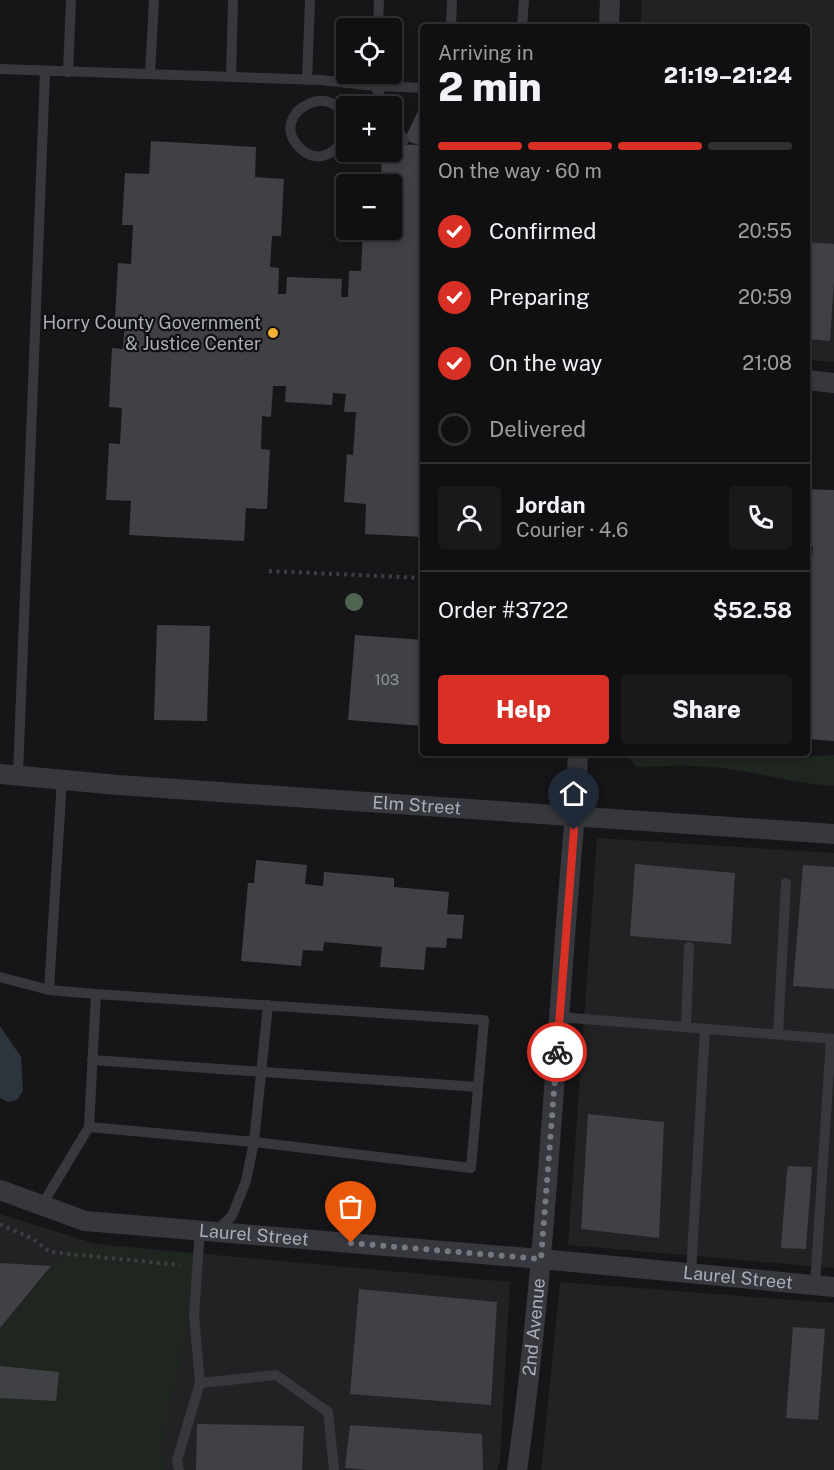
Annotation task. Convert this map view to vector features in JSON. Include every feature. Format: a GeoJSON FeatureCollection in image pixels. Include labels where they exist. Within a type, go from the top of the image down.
{"type":"FeatureCollection","features":[{"type":"Feature","properties":{"kind":"street"},"geometry":{"type":"LineString","coordinates":[[609,24],[610,0]]}},
{"type":"Feature","properties":{"kind":"street"},"geometry":{"type":"LineString","coordinates":[[810,380],[834,382]]}},
{"type":"Feature","properties":{"kind":"street","name":"2nd Avenue"},"geometry":{"type":"LineString","coordinates":[[517,1470],[524,1426],[541,1259],[578,756]]}},
{"type":"Feature","properties":{"kind":"street","name":"Elm Street"},"geometry":{"type":"LineString","coordinates":[[9,775],[118,785],[834,834]]}},
{"type":"Feature","properties":{"kind":"street","name":"Laurel Street"},"geometry":{"type":"LineString","coordinates":[[0,1190],[85,1221],[541,1259],[825,1286]]}},
{"type":"Feature","properties":{"kind":"lane"},"geometry":{"type":"LineString","coordinates":[[68,72],[71,0]]}},
{"type":"Feature","properties":{"kind":"lane"},"geometry":{"type":"LineString","coordinates":[[150,74],[154,0]]}},
{"type":"Feature","properties":{"kind":"lane"},"geometry":{"type":"LineString","coordinates":[[231,77],[233,0]]}},
{"type":"Feature","properties":{"kind":"lane"},"geometry":{"type":"LineString","coordinates":[[307,80],[310,0]]}},
{"type":"Feature","properties":{"kind":"lane"},"geometry":{"type":"LineString","coordinates":[[378,18],[379,0]]}},
{"type":"Feature","properties":{"kind":"lane"},"geometry":{"type":"LineString","coordinates":[[451,24],[452,0]]}},
{"type":"Feature","properties":{"kind":"lane"},"geometry":{"type":"LineString","coordinates":[[522,24],[524,0]]}},
{"type":"Feature","properties":{"kind":"lane"},"geometry":{"type":"LineString","coordinates":[[0,69],[321,80],[420,88]]}},
{"type":"Feature","properties":{"kind":"lane"},"geometry":{"type":"LineString","coordinates":[[9,775],[45,71]]}},
{"type":"Feature","properties":{"kind":"lane"},"geometry":{"type":"LineString","coordinates":[[320,101],[321,80]]}},
{"type":"Feature","properties":{"kind":"lane"},"geometry":{"type":"LineString","coordinates":[[375,86],[380,96]]}},
{"type":"Feature","properties":{"kind":"lane"},"geometry":{"type":"LineString","coordinates":[[336,106],[320,101],[302,106],[296,113],[291,130],[298,147],[305,152],[323,156],[336,150]]}},
{"type":"Feature","properties":{"kind":"lane"},"geometry":{"type":"LineString","coordinates":[[49,990],[62,779]]}},
{"type":"Feature","properties":{"kind":"lane"},"geometry":{"type":"LineString","coordinates":[[778,1034],[786,884]]}},
{"type":"Feature","properties":{"kind":"lane"},"geometry":{"type":"LineString","coordinates":[[686,1027],[689,947]]}},
{"type":"Feature","properties":{"kind":"lane"},"geometry":{"type":"LineString","coordinates":[[0,977],[49,990],[484,1020],[471,1168],[254,1142],[89,1127]]}},
{"type":"Feature","properties":{"kind":"lane"},"geometry":{"type":"LineString","coordinates":[[42,1205],[89,1127],[96,994]]}},
{"type":"Feature","properties":{"kind":"lane"},"geometry":{"type":"LineString","coordinates":[[179,1470],[177,1460],[200,1383],[194,1315],[208,1231],[232,1216],[246,1181],[254,1142],[268,1005]]}},
{"type":"Feature","properties":{"kind":"lane"},"geometry":{"type":"LineString","coordinates":[[559,1017],[833,1039],[825,1286]]}},
{"type":"Feature","properties":{"kind":"lane"},"geometry":{"type":"LineString","coordinates":[[691,1273],[705,1029]]}},
{"type":"Feature","properties":{"kind":"lane"},"geometry":{"type":"LineString","coordinates":[[92,1060],[478,1087]]}},
{"type":"Feature","properties":{"kind":"lane"},"geometry":{"type":"LineString","coordinates":[[200,1383],[276,1375],[328,1412],[334,1470]]}},
{"type":"Feature","properties":{"kind":"path"},"geometry":{"type":"LineString","coordinates":[[269,571],[420,578]]}},
{"type":"Feature","properties":{"kind":"path"},"geometry":{"type":"LineString","coordinates":[[0,1224],[33,1239],[50,1252],[184,1265]]}},
{"type":"Feature","properties":{"kind":"shaded area"},"geometry":{"type":"Polygon","coordinates":[[[642,0],[834,0],[834,362],[810,360],[810,24],[641,24],[642,0]]]}},
{"type":"Feature","properties":{"kind":"shaded area"},"geometry":{"type":"Polygon","coordinates":[[[834,755],[834,786],[717,767],[636,767],[627,756],[793,757],[834,755]]]}},
{"type":"Feature","properties":{"kind":"shaded area"},"geometry":{"type":"Polygon","coordinates":[[[597,838],[834,853],[834,1268],[568,1245],[597,838]]]}},
{"type":"Feature","properties":{"kind":"shaded area"},"geometry":{"type":"Polygon","coordinates":[[[0,1026],[21,1057],[23,1091],[17,1100],[8,1102],[0,1098],[0,1026]]]}},
{"type":"Feature","properties":{"kind":"shaded area"},"geometry":{"type":"Polygon","coordinates":[[[0,1214],[96,1244],[510,1282],[500,1460],[497,1470],[0,1470],[0,1214]]]}},
{"type":"Feature","properties":{"kind":"shaded area"},"geometry":{"type":"Polygon","coordinates":[[[71,1245],[203,1254],[161,1449],[165,1470],[0,1470],[0,1398],[56,1401],[58,1372],[0,1366],[0,1329],[71,1245]]]}},
{"type":"Feature","properties":{"kind":"shaded area"},"geometry":{"type":"Polygon","coordinates":[[[560,1282],[834,1303],[834,1470],[541,1470],[560,1282]]]}},
{"type":"Feature","properties":{"kind":"building","name":"Horry County Government & Justice Center"},"geometry":{"type":"Polygon","coordinates":[[[420,107],[420,537],[365,534],[366,504],[344,502],[347,454],[353,455],[356,412],[344,412],[346,394],[333,393],[332,405],[285,402],[286,386],[273,386],[271,417],[262,416],[261,449],[270,450],[267,509],[246,508],[244,541],[129,535],[131,501],[106,500],[109,443],[120,444],[122,408],[109,407],[112,348],[123,349],[125,318],[115,318],[118,263],[131,264],[133,225],[122,225],[125,173],[149,174],[151,141],[256,147],[255,177],[284,179],[281,236],[272,236],[270,267],[279,268],[278,294],[286,294],[287,277],[342,279],[341,297],[348,297],[349,271],[361,271],[363,240],[402,240],[402,174],[381,174],[382,162],[402,162],[402,144],[419,145],[404,140],[420,107]]]}},
{"type":"Feature","properties":{"kind":"building"},"geometry":{"type":"Polygon","coordinates":[[[810,242],[834,244],[830,341],[810,339],[810,242]]]}},
{"type":"Feature","properties":{"kind":"building"},"geometry":{"type":"Polygon","coordinates":[[[810,489],[834,490],[834,741],[810,739],[810,571],[813,547],[810,547],[810,489]]]}},
{"type":"Feature","properties":{"kind":"building"},"geometry":{"type":"Polygon","coordinates":[[[157,625],[210,626],[207,721],[154,720],[157,625]]]}},
{"type":"Feature","properties":{"kind":"building"},"geometry":{"type":"Polygon","coordinates":[[[355,635],[420,640],[420,726],[348,720],[355,635]]]}},
{"type":"Feature","properties":{"kind":"building"},"geometry":{"type":"Polygon","coordinates":[[[256,860],[307,865],[305,884],[323,886],[324,872],[394,878],[394,887],[449,892],[447,914],[464,915],[462,939],[447,938],[446,948],[426,947],[424,970],[380,967],[382,947],[324,942],[323,951],[303,950],[301,966],[241,961],[248,883],[254,883],[256,860]]]}},
{"type":"Feature","properties":{"kind":"building"},"geometry":{"type":"Polygon","coordinates":[[[635,864],[735,873],[731,944],[630,936],[635,864]]]}},
{"type":"Feature","properties":{"kind":"building"},"geometry":{"type":"Polygon","coordinates":[[[803,865],[834,867],[834,989],[793,986],[803,865]]]}},
{"type":"Feature","properties":{"kind":"building"},"geometry":{"type":"Polygon","coordinates":[[[588,1114],[664,1122],[659,1238],[581,1229],[588,1114]]]}},
{"type":"Feature","properties":{"kind":"building"},"geometry":{"type":"Polygon","coordinates":[[[789,1166],[812,1167],[806,1249],[781,1248],[789,1166]]]}},
{"type":"Feature","properties":{"kind":"building"},"geometry":{"type":"Polygon","coordinates":[[[0,1263],[51,1266],[0,1328],[0,1263]]]}},
{"type":"Feature","properties":{"kind":"building"},"geometry":{"type":"Polygon","coordinates":[[[359,1289],[497,1302],[491,1405],[350,1394],[359,1289]]]}},
{"type":"Feature","properties":{"kind":"building"},"geometry":{"type":"Polygon","coordinates":[[[793,1327],[825,1329],[818,1420],[786,1418],[793,1327]]]}},
{"type":"Feature","properties":{"kind":"building"},"geometry":{"type":"Polygon","coordinates":[[[0,1366],[59,1372],[56,1401],[0,1398],[0,1366]]]}},
{"type":"Feature","properties":{"kind":"building"},"geometry":{"type":"Polygon","coordinates":[[[197,1424],[304,1426],[302,1470],[196,1470],[197,1424]]]}},
{"type":"Feature","properties":{"kind":"building"},"geometry":{"type":"Polygon","coordinates":[[[350,1425],[482,1434],[483,1470],[345,1468],[350,1425]]]}},
{"type":"Feature","properties":{"kind":"way so far"},"geometry":{"type":"LineString","coordinates":[[351,1243],[541,1259],[557,1052]]}},
{"type":"Feature","properties":{"kind":"place","name":"Horry County Government & Justice Center"},"geometry":{"type":"Point","coordinates":[273,333]}},
{"type":"Feature","properties":{"kind":"route"},"geometry":{"type":"LineString","coordinates":[[557,1052],[574,830]]}}]}
